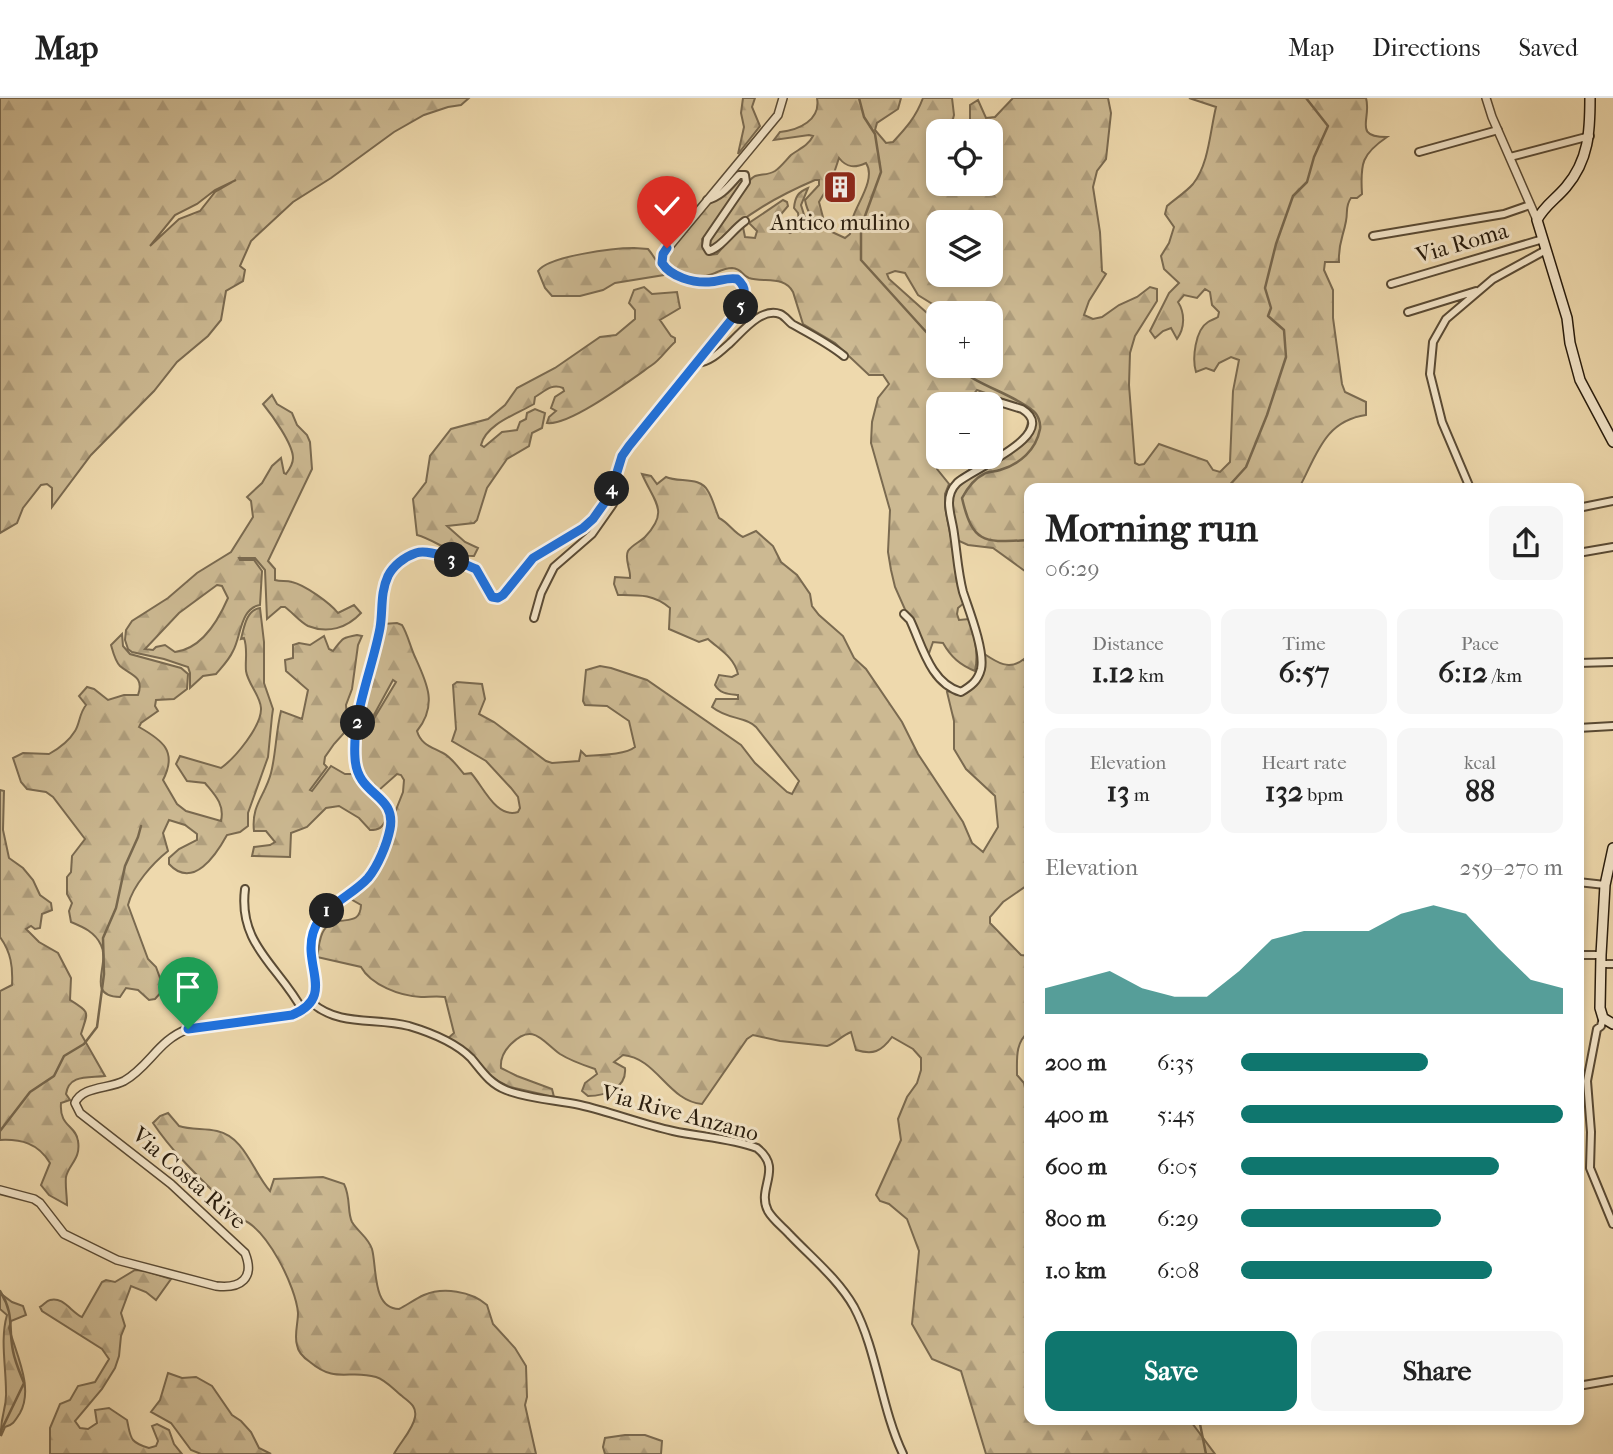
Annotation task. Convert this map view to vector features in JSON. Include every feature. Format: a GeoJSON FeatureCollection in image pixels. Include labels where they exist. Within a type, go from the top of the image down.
{"type":"FeatureCollection","features":[{"type":"Feature","properties":{"kind":"main road"},"geometry":{"type":"LineString","coordinates":[[1537,220],[1567,186],[1583,160],[1590,136],[1590,98]]}},
{"type":"Feature","properties":{"kind":"main road","name":"Via Roma"},"geometry":{"type":"LineString","coordinates":[[1537,220],[1567,317],[1570,343],[1580,380],[1613,442]]}},
{"type":"Feature","properties":{"kind":"main road"},"geometry":{"type":"LineString","coordinates":[[1613,848],[1605,885],[1608,904],[1601,960],[1601,1008],[1604,1018],[1613,1024]]}},
{"type":"Feature","properties":{"kind":"street"},"geometry":{"type":"LineString","coordinates":[[246,889],[245,920],[251,936],[303,1011],[312,1003],[316,987],[311,951],[314,929],[325,914],[368,878],[389,834],[390,813],[383,801],[362,783],[358,776],[354,752],[360,707],[380,631],[383,589],[391,571],[404,559],[418,552],[434,554],[476,569],[492,597],[498,598],[533,558],[593,519],[610,495],[622,456],[740,309],[746,293],[737,279],[700,282],[674,275],[662,263],[663,254],[778,115],[783,98]]}},
{"type":"Feature","properties":{"kind":"street"},"geometry":{"type":"LineString","coordinates":[[1486,98],[1537,220]]}},
{"type":"Feature","properties":{"kind":"street"},"geometry":{"type":"LineString","coordinates":[[1419,152],[1498,130]]}},
{"type":"Feature","properties":{"kind":"street"},"geometry":{"type":"LineString","coordinates":[[1510,157],[1590,136]]}},
{"type":"Feature","properties":{"kind":"street"},"geometry":{"type":"LineString","coordinates":[[707,200],[722,193],[738,175],[745,175],[746,182],[707,239],[706,246],[709,251],[715,249],[745,221]]}},
{"type":"Feature","properties":{"kind":"street"},"geometry":{"type":"LineString","coordinates":[[1373,236],[1504,214],[1529,201],[1546,207]]}},
{"type":"Feature","properties":{"kind":"street","name":"Via Roma"},"geometry":{"type":"LineString","coordinates":[[1391,284],[1543,239]]}},
{"type":"Feature","properties":{"kind":"street"},"geometry":{"type":"LineString","coordinates":[[1468,483],[1451,447],[1430,374],[1433,342],[1446,319],[1493,279],[1546,250]]}},
{"type":"Feature","properties":{"kind":"street"},"geometry":{"type":"LineString","coordinates":[[1408,312],[1481,289]]}},
{"type":"Feature","properties":{"kind":"street"},"geometry":{"type":"LineString","coordinates":[[697,363],[710,358],[759,317],[772,312],[782,314],[792,324],[823,340],[844,356]]}},
{"type":"Feature","properties":{"kind":"street"},"geometry":{"type":"LineString","coordinates":[[1003,403],[1022,409],[1028,413],[1031,421],[1030,431],[1018,446],[1003,455]]}},
{"type":"Feature","properties":{"kind":"street"},"geometry":{"type":"LineString","coordinates":[[904,614],[938,678],[952,689],[961,692],[976,682],[982,668],[979,645],[958,569],[949,504],[950,493],[957,483],[978,469]]}},
{"type":"Feature","properties":{"kind":"street"},"geometry":{"type":"LineString","coordinates":[[534,618],[541,593],[554,567],[592,534],[605,518],[612,505],[610,495]]}},
{"type":"Feature","properties":{"kind":"street"},"geometry":{"type":"LineString","coordinates":[[1584,507],[1613,501]]}},
{"type":"Feature","properties":{"kind":"street"},"geometry":{"type":"LineString","coordinates":[[1584,552],[1613,547]]}},
{"type":"Feature","properties":{"kind":"street"},"geometry":{"type":"LineString","coordinates":[[1584,663],[1613,662]]}},
{"type":"Feature","properties":{"kind":"street"},"geometry":{"type":"LineString","coordinates":[[1584,728],[1613,726]]}},
{"type":"Feature","properties":{"kind":"street"},"geometry":{"type":"LineString","coordinates":[[1584,883],[1605,885]]}},
{"type":"Feature","properties":{"kind":"street"},"geometry":{"type":"LineString","coordinates":[[1584,956],[1613,964]]}},
{"type":"Feature","properties":{"kind":"street","name":"Via Rive Anzano"},"geometry":{"type":"LineString","coordinates":[[312,1003],[347,1020],[373,1020],[409,1026],[440,1039],[470,1057],[486,1077],[508,1090],[757,1148],[764,1153],[770,1172],[765,1190],[768,1212],[844,1292],[861,1322],[891,1430],[903,1454]]}},
{"type":"Feature","properties":{"kind":"street","name":"Via Costa Rive"},"geometry":{"type":"LineString","coordinates":[[0,1189],[34,1199],[64,1234],[117,1260],[216,1286],[229,1288],[237,1285],[244,1280],[249,1264],[245,1253],[171,1184],[76,1108],[75,1103],[80,1095],[116,1085],[142,1068],[174,1034],[188,1029],[292,1015],[303,1011]]}},
{"type":"Feature","properties":{"kind":"street"},"geometry":{"type":"LineString","coordinates":[[1604,1018],[1597,1029],[1587,1081],[1591,1132],[1590,1168],[1613,1224]]}},
{"type":"Feature","properties":{"kind":"street"},"geometry":{"type":"LineString","coordinates":[[1584,1385],[1613,1380]]}},
{"type":"Feature","properties":{"kind":"green space"},"geometry":{"type":"Polygon","coordinates":[[[0,98],[469,98],[461,105],[424,115],[394,132],[293,202],[251,241],[240,266],[245,270],[243,281],[226,291],[221,320],[208,336],[177,362],[154,391],[91,455],[52,507],[52,488],[47,484],[41,485],[23,508],[17,523],[0,533],[0,98]],[[236,180],[215,190],[197,204],[175,215],[150,246],[179,219],[200,211],[215,192],[236,180]]]}},
{"type":"Feature","properties":{"kind":"green space"},"geometry":{"type":"Polygon","coordinates":[[[743,98],[755,98],[752,107],[760,126],[738,154],[744,127],[741,113],[743,98]]]}},
{"type":"Feature","properties":{"kind":"green space"},"geometry":{"type":"Polygon","coordinates":[[[817,98],[901,98],[898,109],[877,123],[875,130],[886,143],[893,142],[917,111],[923,98],[952,98],[953,119],[926,119],[926,196],[1003,196],[1003,119],[970,119],[970,105],[978,100],[986,118],[995,117],[1013,98],[1108,98],[1111,113],[1106,159],[1097,171],[1093,187],[1100,232],[1102,271],[1106,274],[1089,301],[1084,315],[1093,319],[1102,317],[1150,287],[1157,289],[1157,301],[1135,336],[1130,353],[1129,385],[1135,463],[1144,464],[1159,444],[1207,461],[1213,470],[1220,472],[1230,462],[1233,391],[1239,360],[1231,357],[1219,363],[1214,371],[1206,368],[1196,372],[1194,360],[1197,338],[1208,322],[1218,317],[1219,312],[1212,305],[1210,292],[1205,289],[1197,298],[1184,295],[1178,302],[1183,320],[1177,339],[1171,328],[1155,338],[1150,331],[1169,293],[1179,283],[1164,269],[1161,256],[1174,227],[1165,214],[1167,206],[1190,187],[1203,167],[1216,107],[1189,98],[1366,98],[1367,130],[1370,134],[1387,137],[1372,149],[1364,160],[1362,194],[1351,198],[1348,204],[1339,262],[1325,262],[1324,270],[1333,290],[1333,318],[1342,384],[1345,392],[1366,402],[1366,415],[1340,424],[1331,432],[1317,452],[1302,483],[1024,483],[1024,570],[993,548],[968,545],[957,540],[951,524],[951,485],[972,469],[1003,469],[1003,452],[1020,439],[1026,430],[1027,408],[1003,399],[1003,392],[926,392],[926,469],[937,469],[949,484],[945,494],[945,507],[956,575],[964,603],[958,608],[957,614],[959,620],[969,619],[977,658],[975,671],[956,660],[943,643],[933,642],[927,659],[895,587],[888,552],[890,510],[871,443],[872,422],[878,398],[889,384],[883,375],[869,375],[835,343],[803,324],[793,292],[784,283],[749,278],[732,268],[706,276],[690,275],[674,269],[666,262],[667,252],[707,203],[719,198],[740,179],[744,183],[702,239],[703,248],[709,255],[717,254],[741,226],[745,237],[755,238],[757,231],[749,223],[783,200],[788,206],[777,219],[779,226],[790,233],[800,228],[794,204],[799,193],[808,188],[801,205],[806,221],[824,229],[831,227],[832,232],[845,238],[850,234],[852,219],[868,183],[869,169],[866,163],[851,166],[839,158],[831,182],[819,202],[825,225],[811,216],[805,200],[819,185],[819,180],[815,180],[760,208],[735,226],[713,247],[708,245],[708,241],[752,178],[775,171],[813,136],[774,140],[780,132],[801,126],[816,112],[817,98]]]}},
{"type":"Feature","properties":{"kind":"green space"},"geometry":{"type":"Polygon","coordinates":[[[634,248],[648,249],[666,273],[615,283],[603,290],[580,296],[552,296],[545,288],[538,271],[568,257],[634,248]]]}},
{"type":"Feature","properties":{"kind":"green space"},"geometry":{"type":"Polygon","coordinates":[[[644,287],[652,294],[677,292],[680,308],[660,320],[675,338],[675,342],[652,365],[585,410],[557,422],[547,423],[556,411],[551,408],[555,397],[564,391],[563,388],[555,387],[535,397],[534,404],[503,420],[489,431],[481,445],[484,447],[502,432],[517,430],[520,422],[526,419],[527,413],[535,409],[545,413],[542,428],[532,433],[529,446],[507,459],[487,488],[477,520],[474,523],[447,526],[465,542],[478,548],[474,556],[459,554],[417,535],[413,499],[426,482],[430,456],[451,429],[488,419],[505,405],[517,388],[555,368],[600,337],[616,335],[635,319],[635,310],[629,303],[634,290],[644,287]]]}},
{"type":"Feature","properties":{"kind":"green space"},"geometry":{"type":"Polygon","coordinates":[[[272,395],[277,404],[292,413],[310,442],[312,469],[268,561],[275,569],[275,580],[290,581],[304,587],[338,613],[354,605],[361,613],[343,626],[330,629],[308,626],[285,607],[281,607],[267,619],[265,570],[255,558],[239,558],[254,560],[262,571],[260,605],[248,611],[236,645],[223,666],[216,674],[203,676],[190,688],[188,667],[132,652],[125,640],[126,630],[132,621],[168,598],[197,573],[231,552],[253,517],[251,501],[247,497],[262,483],[272,466],[281,458],[284,473],[290,469],[293,458],[290,445],[263,404],[272,395]],[[217,585],[179,613],[145,649],[153,650],[165,645],[175,652],[201,640],[214,624],[228,598],[222,586],[217,585]]]}},
{"type":"Feature","properties":{"kind":"green space"},"geometry":{"type":"Polygon","coordinates":[[[642,474],[651,476],[657,484],[666,477],[700,483],[710,494],[719,518],[736,533],[743,537],[756,531],[773,546],[781,562],[797,575],[810,594],[812,606],[843,636],[854,658],[866,669],[963,822],[972,843],[983,852],[998,827],[995,796],[966,769],[954,749],[954,721],[947,692],[968,685],[978,672],[980,651],[1007,665],[1024,659],[1024,887],[1003,902],[990,917],[990,923],[1024,955],[1024,1036],[1018,1051],[1017,1075],[1024,1083],[1024,1425],[1193,1425],[1215,1454],[986,1454],[961,1371],[932,1359],[912,1324],[919,1251],[907,1219],[889,1204],[880,1201],[876,1195],[901,1140],[898,1119],[921,1070],[921,1058],[913,1049],[892,1037],[880,1049],[867,1052],[856,1050],[851,1032],[827,1046],[753,1035],[747,1039],[702,1104],[680,1096],[645,1064],[623,1055],[614,1062],[625,1068],[625,1075],[619,1086],[608,1092],[588,1096],[582,1091],[585,1083],[597,1074],[595,1069],[560,1054],[537,1036],[525,1034],[504,1052],[501,1068],[552,1089],[554,1097],[510,1087],[492,1078],[446,1040],[454,1033],[445,997],[421,997],[395,992],[372,979],[361,967],[317,957],[324,930],[335,922],[352,919],[360,913],[361,905],[349,898],[368,881],[403,792],[404,780],[401,775],[397,774],[378,791],[364,778],[357,766],[358,745],[396,682],[393,680],[360,736],[363,705],[383,624],[402,625],[426,685],[429,703],[417,731],[421,740],[449,757],[464,774],[471,773],[503,811],[518,812],[518,797],[486,761],[452,741],[456,729],[453,685],[457,682],[482,684],[485,699],[479,714],[546,761],[579,761],[581,751],[586,756],[604,755],[625,752],[635,747],[629,721],[607,706],[585,705],[583,701],[586,670],[600,666],[647,680],[741,745],[755,763],[792,794],[799,781],[756,727],[712,707],[716,699],[738,699],[738,695],[722,692],[715,685],[719,675],[732,677],[738,674],[730,658],[708,639],[699,642],[669,629],[670,608],[664,603],[646,596],[618,595],[614,584],[615,577],[630,578],[628,551],[645,537],[657,520],[655,499],[642,474]]]}},
{"type":"Feature","properties":{"kind":"green space"},"geometry":{"type":"Polygon","coordinates":[[[260,608],[264,642],[264,683],[273,709],[268,757],[248,813],[248,826],[240,832],[227,835],[217,852],[203,867],[187,873],[178,871],[169,864],[169,858],[179,849],[197,840],[197,834],[185,825],[169,820],[163,833],[168,851],[144,875],[128,905],[148,959],[156,967],[164,989],[155,999],[149,1000],[138,990],[126,988],[120,997],[109,995],[103,991],[101,985],[101,945],[92,933],[71,922],[69,911],[72,903],[67,894],[67,877],[71,872],[72,856],[85,839],[53,797],[46,792],[27,789],[21,782],[13,758],[23,753],[49,754],[67,741],[75,731],[86,705],[79,696],[87,687],[108,700],[124,695],[138,695],[138,680],[118,664],[111,645],[122,634],[123,646],[130,654],[181,668],[188,674],[187,689],[174,699],[156,700],[158,711],[139,727],[161,742],[168,754],[169,761],[163,780],[177,804],[186,811],[221,821],[220,804],[212,791],[205,783],[187,781],[176,764],[180,756],[221,768],[240,749],[257,724],[261,708],[247,676],[245,642],[244,638],[241,639],[249,616],[255,609],[260,608]]]}},
{"type":"Feature","properties":{"kind":"green space"},"geometry":{"type":"Polygon","coordinates":[[[324,636],[329,649],[333,651],[343,639],[362,636],[358,645],[352,689],[346,705],[344,733],[325,757],[324,764],[327,767],[310,790],[312,791],[331,766],[345,774],[353,774],[382,806],[388,817],[379,828],[370,830],[359,818],[339,806],[326,808],[307,827],[291,833],[290,857],[252,856],[254,847],[275,842],[266,831],[254,831],[254,822],[256,807],[271,773],[281,711],[302,719],[308,690],[286,671],[285,660],[293,658],[293,645],[310,645],[324,636]]]}},
{"type":"Feature","properties":{"kind":"green space"},"geometry":{"type":"Polygon","coordinates":[[[0,790],[4,791],[3,830],[9,858],[23,868],[40,895],[51,903],[52,910],[42,914],[40,928],[31,926],[26,929],[39,942],[58,953],[71,978],[70,1000],[86,1013],[81,1034],[105,1076],[75,1080],[66,1094],[70,1100],[61,1103],[63,1117],[78,1141],[76,1157],[66,1177],[67,1205],[49,1195],[41,1185],[50,1163],[40,1151],[15,1140],[0,1140],[0,991],[12,985],[12,966],[0,937],[0,790]]]}},
{"type":"Feature","properties":{"kind":"green space"},"geometry":{"type":"Polygon","coordinates":[[[168,1113],[179,1126],[217,1131],[235,1140],[270,1191],[274,1179],[323,1177],[344,1184],[351,1218],[372,1249],[377,1286],[384,1302],[390,1307],[399,1309],[424,1295],[440,1291],[473,1296],[487,1305],[493,1324],[515,1348],[526,1366],[525,1405],[536,1454],[394,1454],[414,1422],[414,1407],[380,1378],[327,1372],[302,1355],[296,1341],[296,1302],[279,1260],[261,1234],[241,1219],[162,1136],[153,1123],[168,1113]]]}},
{"type":"Feature","properties":{"kind":"green space"},"geometry":{"type":"Polygon","coordinates":[[[135,1270],[171,1279],[156,1300],[131,1286],[121,1313],[125,1326],[115,1368],[102,1389],[75,1421],[80,1428],[88,1429],[97,1423],[95,1410],[109,1408],[127,1420],[130,1435],[138,1444],[149,1448],[156,1446],[158,1441],[152,1426],[157,1424],[169,1430],[174,1444],[182,1454],[50,1454],[50,1428],[60,1404],[70,1400],[78,1386],[95,1382],[109,1359],[102,1349],[42,1311],[40,1307],[55,1299],[82,1317],[102,1282],[115,1282],[135,1270]]]}},
{"type":"Feature","properties":{"kind":"green space"},"geometry":{"type":"Polygon","coordinates":[[[0,1293],[23,1306],[26,1315],[11,1321],[9,1328],[25,1382],[24,1403],[17,1418],[5,1427],[1,1436],[6,1398],[4,1343],[7,1315],[0,1309],[0,1293]]]}},
{"type":"Feature","properties":{"kind":"green space"},"geometry":{"type":"Polygon","coordinates":[[[168,1373],[182,1378],[196,1377],[212,1386],[232,1415],[251,1432],[259,1448],[271,1454],[201,1454],[191,1450],[171,1423],[151,1412],[160,1400],[168,1373]]]}},
{"type":"Feature","properties":{"kind":"green space"},"geometry":{"type":"Polygon","coordinates":[[[645,1435],[662,1441],[661,1454],[605,1454],[605,1438],[645,1435]]]}},
{"type":"Feature","properties":{"kind":"waterway"},"geometry":{"type":"LineString","coordinates":[[859,98],[864,117],[875,134],[881,172],[861,227],[861,260],[926,332]]}},
{"type":"Feature","properties":{"kind":"waterway"},"geometry":{"type":"LineString","coordinates":[[1232,483],[1246,467],[1286,357],[1284,330],[1268,316],[1271,308],[1265,288],[1276,244],[1293,196],[1307,182],[1314,157],[1328,126],[1306,98]]}},
{"type":"Feature","properties":{"kind":"waterway"},"geometry":{"type":"LineString","coordinates":[[973,378],[1023,404],[1039,419],[1038,437],[1031,450],[1007,467],[981,476],[962,498],[971,525],[984,538],[1024,540]]}},
{"type":"Feature","properties":{"kind":"waterway"},"geometry":{"type":"LineString","coordinates":[[0,1131],[30,1092],[54,1076],[64,1056],[84,1044],[97,1027],[104,974],[103,938],[116,908],[125,866],[141,826]]}},
{"type":"Feature","properties":{"kind":"waterway"},"geometry":{"type":"LineString","coordinates":[[0,1291],[8,1307],[14,1355],[24,1383],[0,1433]]}},
{"type":"Feature","properties":{"kind":"waterway"},"geometry":{"type":"LineString","coordinates":[[1200,1425],[1206,1454]]}},
{"type":"Feature","properties":{"kind":"place","name":"Antico mulino"},"geometry":{"type":"Point","coordinates":[840,187]}},
{"type":"Feature","properties":{"kind":"route"},"geometry":{"type":"LineString","coordinates":[[188,1029],[269,1019],[303,1011],[312,1003],[316,994],[311,951],[314,929],[325,914],[368,878],[377,864],[389,834],[390,813],[383,801],[362,783],[356,769],[354,752],[360,707],[380,631],[383,589],[391,571],[410,555],[425,551],[476,569],[492,597],[503,595],[533,558],[574,534],[593,519],[610,495],[622,456],[740,309],[746,293],[741,282],[728,278],[700,282],[674,275],[666,270],[662,263],[667,248]]}}]}
